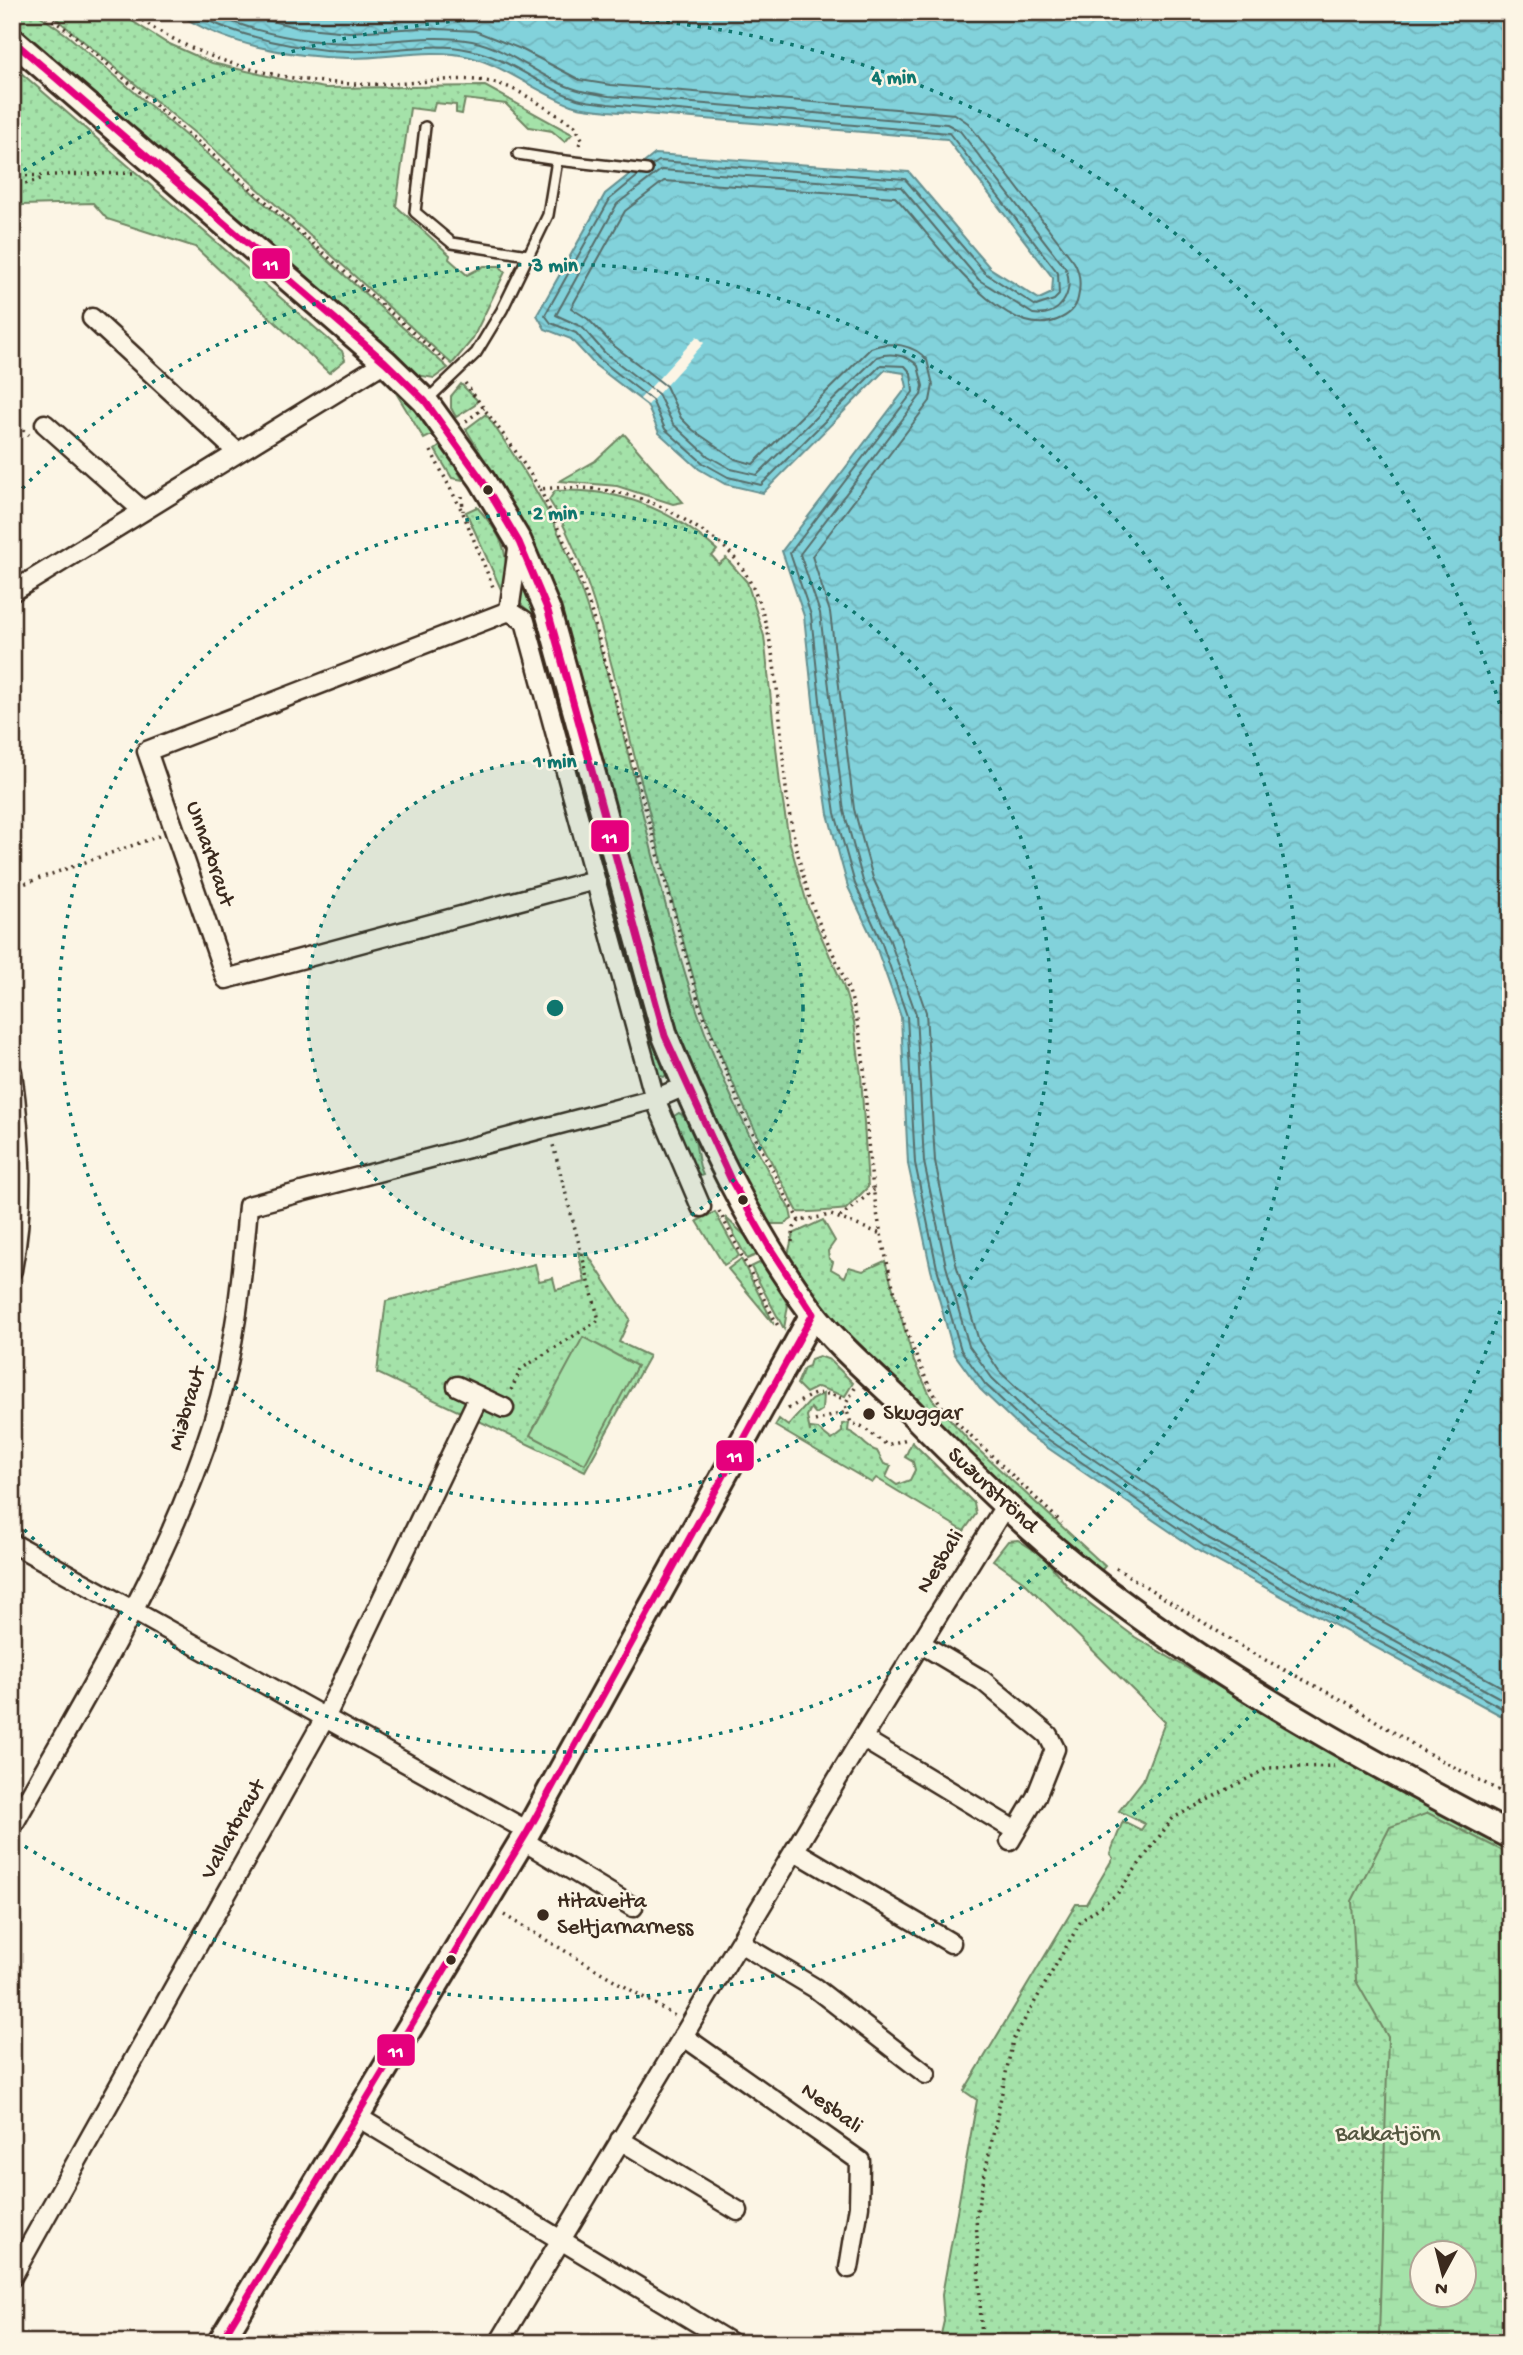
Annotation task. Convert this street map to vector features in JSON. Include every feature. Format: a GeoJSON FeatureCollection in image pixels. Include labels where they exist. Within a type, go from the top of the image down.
{"type":"FeatureCollection","features":[{"type":"Feature","properties":{"kind":"street","name":"Suðurströnd"},"geometry":{"type":"LineString","coordinates":[[12,40],[166,170],[385,362],[425,401],[482,480],[519,542],[548,611],[622,888],[665,1036],[685,1086],[752,1219],[813,1314],[1005,1506],[1129,1609],[1210,1663],[1374,1762],[1511,1836]]}},
{"type":"Feature","properties":{"kind":"street"},"geometry":{"type":"LineString","coordinates":[[92,318],[236,451]]}},
{"type":"Feature","properties":{"kind":"street"},"geometry":{"type":"LineString","coordinates":[[13,590],[385,362]]}},
{"type":"Feature","properties":{"kind":"street"},"geometry":{"type":"LineString","coordinates":[[45,424],[142,510]]}},
{"type":"Feature","properties":{"kind":"street"},"geometry":{"type":"LineString","coordinates":[[519,542],[506,612],[525,621],[655,1099],[701,1207]]}},
{"type":"Feature","properties":{"kind":"street","name":"Unnarbraut"},"geometry":{"type":"LineString","coordinates":[[506,612],[147,751],[226,979],[595,880]]}},
{"type":"Feature","properties":{"kind":"street"},"geometry":{"type":"LineString","coordinates":[[12,1072],[19,1123],[20,1190],[12,1270]]}},
{"type":"Feature","properties":{"kind":"street","name":"Miðbraut"},"geometry":{"type":"LineString","coordinates":[[12,1827],[132,1611],[188,1490],[214,1420],[239,1303],[248,1206],[655,1099],[685,1086]]}},
{"type":"Feature","properties":{"kind":"street"},"geometry":{"type":"LineString","coordinates":[[220,2343],[525,1835],[813,1314]]}},
{"type":"Feature","properties":{"kind":"street"},"geometry":{"type":"LineString","coordinates":[[457,1385],[504,1408]]}},
{"type":"Feature","properties":{"kind":"street","name":"Vallarbraut"},"geometry":{"type":"LineString","coordinates":[[12,2277],[326,1716],[479,1396]]}},
{"type":"Feature","properties":{"kind":"street","name":"Nesbali"},"geometry":{"type":"LineString","coordinates":[[499,2343],[862,1738],[1005,1506]]}},
{"type":"Feature","properties":{"kind":"street"},"geometry":{"type":"LineString","coordinates":[[12,1544],[326,1716],[525,1835],[633,1907]]}},
{"type":"Feature","properties":{"kind":"street"},"geometry":{"type":"LineString","coordinates":[[862,1738],[1013,1836],[1036,1797],[1055,1749],[1048,1735],[982,1679],[920,1643]]}},
{"type":"Feature","properties":{"kind":"street"},"geometry":{"type":"LineString","coordinates":[[795,1851],[951,1943]]}},
{"type":"Feature","properties":{"kind":"street"},"geometry":{"type":"LineString","coordinates":[[740,1943],[815,1988],[926,2074]]}},
{"type":"Feature","properties":{"kind":"street","name":"Nesbali"},"geometry":{"type":"LineString","coordinates":[[687,2031],[860,2161],[859,2206],[849,2269]]}},
{"type":"Feature","properties":{"kind":"street"},"geometry":{"type":"LineString","coordinates":[[356,2116],[731,2343]]}},
{"type":"Feature","properties":{"kind":"street"},"geometry":{"type":"LineString","coordinates":[[620,2140],[738,2211]]}},
{"type":"Feature","properties":{"kind":"lane"},"geometry":{"type":"LineString","coordinates":[[425,127],[415,212],[452,243],[528,255]]}},
{"type":"Feature","properties":{"kind":"lane"},"geometry":{"type":"LineString","coordinates":[[518,154],[647,170]]}},
{"type":"Feature","properties":{"kind":"lane"},"geometry":{"type":"LineString","coordinates":[[425,401],[458,374],[482,342],[548,215],[556,160]]}},
{"type":"Feature","properties":{"kind":"path"},"geometry":{"type":"LineString","coordinates":[[41,12],[70,32],[228,168],[458,374],[540,489],[575,565],[590,607],[699,1004],[744,1116],[799,1221]]}},
{"type":"Feature","properties":{"kind":"path"},"geometry":{"type":"LineString","coordinates":[[131,12],[170,37],[211,55],[302,80],[354,85],[498,83],[580,131],[582,139],[578,148],[556,160]]}},
{"type":"Feature","properties":{"kind":"path"},"geometry":{"type":"LineString","coordinates":[[12,176],[50,177],[166,170]]}},
{"type":"Feature","properties":{"kind":"path"},"geometry":{"type":"LineString","coordinates":[[12,188],[50,177]]}},
{"type":"Feature","properties":{"kind":"path"},"geometry":{"type":"LineString","coordinates":[[462,424],[484,408]]}},
{"type":"Feature","properties":{"kind":"path"},"geometry":{"type":"LineString","coordinates":[[429,447],[463,513],[506,612]]}},
{"type":"Feature","properties":{"kind":"path"},"geometry":{"type":"LineString","coordinates":[[444,477],[450,474]]}},
{"type":"Feature","properties":{"kind":"path"},"geometry":{"type":"LineString","coordinates":[[540,489],[588,487],[646,499],[671,510],[731,553],[754,588],[767,628],[785,790],[802,870],[816,916],[845,977],[860,1035],[874,1191],[881,1234],[913,1351],[932,1394],[987,1453],[1063,1524]]}},
{"type":"Feature","properties":{"kind":"path"},"geometry":{"type":"LineString","coordinates":[[462,496],[463,513]]}},
{"type":"Feature","properties":{"kind":"path"},"geometry":{"type":"LineString","coordinates":[[12,888],[174,830]]}},
{"type":"Feature","properties":{"kind":"path"},"geometry":{"type":"LineString","coordinates":[[504,1408],[521,1369],[599,1320],[548,1126]]}},
{"type":"Feature","properties":{"kind":"path"},"geometry":{"type":"LineString","coordinates":[[840,1217],[874,1191]]}},
{"type":"Feature","properties":{"kind":"path"},"geometry":{"type":"LineString","coordinates":[[701,1207],[706,1212],[717,1207],[779,1328]]}},
{"type":"Feature","properties":{"kind":"path"},"geometry":{"type":"LineString","coordinates":[[786,1248],[792,1244],[794,1228],[799,1221],[831,1215],[881,1234]]}},
{"type":"Feature","properties":{"kind":"path"},"geometry":{"type":"LineString","coordinates":[[868,1369],[846,1400],[850,1423],[861,1426],[887,1445],[898,1444],[925,1427]]}},
{"type":"Feature","properties":{"kind":"path"},"geometry":{"type":"LineString","coordinates":[[758,1415],[774,1417],[816,1392],[827,1392],[846,1400]]}},
{"type":"Feature","properties":{"kind":"path"},"geometry":{"type":"LineString","coordinates":[[815,1421],[846,1412]]}},
{"type":"Feature","properties":{"kind":"path"},"geometry":{"type":"LineString","coordinates":[[1108,1563],[1254,1654],[1346,1702],[1422,1750],[1511,1797]]}},
{"type":"Feature","properties":{"kind":"path"},"geometry":{"type":"LineString","coordinates":[[982,2343],[976,2216],[1013,2040],[1081,1921],[1117,1894],[1172,1818],[1268,1768],[1336,1766]]}},
{"type":"Feature","properties":{"kind":"path"},"geometry":{"type":"LineString","coordinates":[[499,1912],[687,2031]]}},
{"type":"Feature","properties":{"kind":"green space"},"geometry":{"type":"Polygon","coordinates":[[[12,12],[35,12],[67,35],[245,186],[448,368],[434,378],[417,375],[12,26],[12,12]]]}},
{"type":"Feature","properties":{"kind":"green space"},"geometry":{"type":"Polygon","coordinates":[[[48,12],[118,12],[165,42],[212,63],[325,88],[485,86],[572,134],[565,142],[552,131],[529,127],[506,104],[465,99],[462,114],[456,113],[456,105],[435,103],[433,111],[410,108],[396,206],[450,255],[449,259],[467,275],[484,266],[500,266],[505,272],[472,340],[452,364],[214,149],[48,12]]]}},
{"type":"Feature","properties":{"kind":"green space"},"geometry":{"type":"Polygon","coordinates":[[[12,65],[342,351],[345,360],[329,373],[195,247],[107,219],[93,203],[22,205],[12,215],[12,65]]]}},
{"type":"Feature","properties":{"kind":"green space"},"geometry":{"type":"Polygon","coordinates":[[[390,383],[402,392],[436,433],[424,439],[390,383]]]}},
{"type":"Feature","properties":{"kind":"green space"},"geometry":{"type":"Polygon","coordinates":[[[461,384],[477,400],[475,405],[456,417],[451,408],[451,396],[461,384]]]}},
{"type":"Feature","properties":{"kind":"green space"},"geometry":{"type":"Polygon","coordinates":[[[486,414],[541,500],[568,555],[620,720],[661,888],[693,998],[736,1107],[790,1210],[792,1219],[784,1224],[768,1224],[743,1181],[679,1042],[502,490],[466,429],[486,414]]]}},
{"type":"Feature","properties":{"kind":"green space"},"geometry":{"type":"Polygon","coordinates":[[[624,434],[683,502],[673,504],[617,486],[560,481],[595,461],[624,434]]]}},
{"type":"Feature","properties":{"kind":"green space"},"geometry":{"type":"Polygon","coordinates":[[[443,444],[463,480],[452,478],[435,450],[443,444]]]}},
{"type":"Feature","properties":{"kind":"green space"},"geometry":{"type":"Polygon","coordinates":[[[555,491],[621,497],[662,512],[717,550],[712,556],[719,564],[726,558],[747,582],[764,636],[780,784],[789,840],[808,907],[843,985],[854,1022],[861,1075],[868,1187],[846,1209],[798,1212],[755,1130],[717,1045],[680,931],[602,628],[578,558],[549,500],[555,491]]]}},
{"type":"Feature","properties":{"kind":"green space"},"geometry":{"type":"Polygon","coordinates":[[[477,507],[500,538],[503,547],[506,568],[504,596],[466,512],[477,507]]]}},
{"type":"Feature","properties":{"kind":"green space"},"geometry":{"type":"Polygon","coordinates":[[[521,577],[541,625],[633,969],[668,1073],[664,1077],[657,1075],[537,627],[529,611],[518,602],[521,577]]]}},
{"type":"Feature","properties":{"kind":"green space"},"geometry":{"type":"Polygon","coordinates":[[[679,1113],[690,1124],[693,1132],[703,1175],[698,1177],[673,1123],[674,1116],[679,1113]]]}},
{"type":"Feature","properties":{"kind":"green space"},"geometry":{"type":"Polygon","coordinates":[[[715,1212],[739,1256],[724,1265],[697,1221],[715,1212]]]}},
{"type":"Feature","properties":{"kind":"green space"},"geometry":{"type":"Polygon","coordinates":[[[725,1217],[750,1240],[759,1254],[747,1259],[725,1217]]]}},
{"type":"Feature","properties":{"kind":"green space"},"geometry":{"type":"Polygon","coordinates":[[[823,1220],[835,1241],[828,1251],[829,1259],[833,1262],[831,1269],[845,1277],[849,1267],[863,1271],[885,1261],[914,1362],[932,1399],[972,1444],[1105,1566],[1100,1572],[1051,1534],[841,1330],[788,1255],[793,1234],[823,1220]]]}},
{"type":"Feature","properties":{"kind":"green space"},"geometry":{"type":"Polygon","coordinates":[[[578,1252],[588,1255],[630,1319],[619,1342],[649,1356],[585,1471],[377,1373],[386,1301],[535,1264],[539,1281],[553,1278],[556,1290],[585,1282],[578,1252]]]}},
{"type":"Feature","properties":{"kind":"green space"},"geometry":{"type":"Polygon","coordinates":[[[741,1259],[773,1322],[773,1323],[728,1269],[741,1259]]]}},
{"type":"Feature","properties":{"kind":"green space"},"geometry":{"type":"Polygon","coordinates":[[[763,1261],[788,1305],[784,1329],[751,1267],[763,1261]]]}},
{"type":"Feature","properties":{"kind":"green space"},"geometry":{"type":"Polygon","coordinates":[[[583,1337],[637,1366],[585,1464],[530,1435],[583,1337]]]}},
{"type":"Feature","properties":{"kind":"green space"},"geometry":{"type":"Polygon","coordinates":[[[819,1356],[830,1360],[853,1383],[845,1396],[818,1387],[806,1393],[797,1384],[811,1359],[819,1356]]]}},
{"type":"Feature","properties":{"kind":"green space"},"geometry":{"type":"Polygon","coordinates":[[[823,1394],[822,1410],[816,1414],[811,1408],[807,1416],[810,1432],[810,1428],[818,1429],[832,1440],[842,1432],[842,1424],[849,1423],[848,1431],[877,1451],[884,1464],[891,1466],[886,1477],[897,1485],[910,1480],[915,1470],[913,1462],[905,1457],[912,1442],[974,1503],[976,1514],[964,1531],[876,1478],[872,1483],[775,1426],[779,1419],[788,1426],[811,1400],[823,1394]]]}},
{"type":"Feature","properties":{"kind":"green space","name":"Bakkatjörn"},"geometry":{"type":"Polygon","coordinates":[[[1018,1540],[1043,1556],[1068,1587],[1135,1637],[1364,1773],[1511,1848],[1511,2343],[939,2343],[944,2321],[942,2295],[977,2100],[964,2091],[1076,1904],[1086,1904],[1113,1858],[1110,1854],[1123,1821],[1141,1830],[1145,1824],[1119,1811],[1143,1780],[1165,1722],[1024,1582],[993,1560],[1008,1541],[1018,1540]]]}},
{"type":"Feature","properties":{"kind":"green space","name":"Bakkatjörn"},"geometry":{"type":"Polygon","coordinates":[[[1428,1813],[1511,1855],[1511,2343],[1382,2343],[1379,2337],[1388,2037],[1356,1981],[1352,1901],[1390,1827],[1428,1813]]]}},
{"type":"Feature","properties":{"kind":"water"},"geometry":{"type":"Polygon","coordinates":[[[176,12],[1511,12],[1511,1721],[1200,1552],[1026,1433],[980,1389],[954,1353],[931,1270],[908,1164],[901,1017],[875,944],[848,887],[828,814],[804,616],[782,551],[907,387],[904,373],[885,370],[763,493],[725,484],[699,469],[659,433],[647,405],[595,365],[571,339],[545,329],[537,315],[605,194],[655,154],[909,172],[990,268],[1039,299],[1052,293],[1053,278],[947,139],[584,108],[558,100],[484,61],[470,57],[425,53],[348,58],[281,52],[215,33],[176,12]]]}},
{"type":"Feature","properties":{"kind":"pier"},"geometry":{"type":"Polygon","coordinates":[[[697,336],[704,343],[648,405],[640,399],[697,336]]]}},
{"type":"Feature","properties":{"kind":"transit line","name":"11"},"geometry":{"type":"LineString","coordinates":[[12,40],[385,362],[425,401],[482,480],[519,542],[548,611],[665,1036],[731,1180],[770,1248],[813,1314],[528,1831],[220,2343]]}},
{"type":"Feature","properties":{"kind":"place","name":"Skuggar"},"geometry":{"type":"Point","coordinates":[869,1414]}},
{"type":"Feature","properties":{"kind":"place","name":"Hitaveita Seltjarnarness"},"geometry":{"type":"Point","coordinates":[543,1915]}}]}
